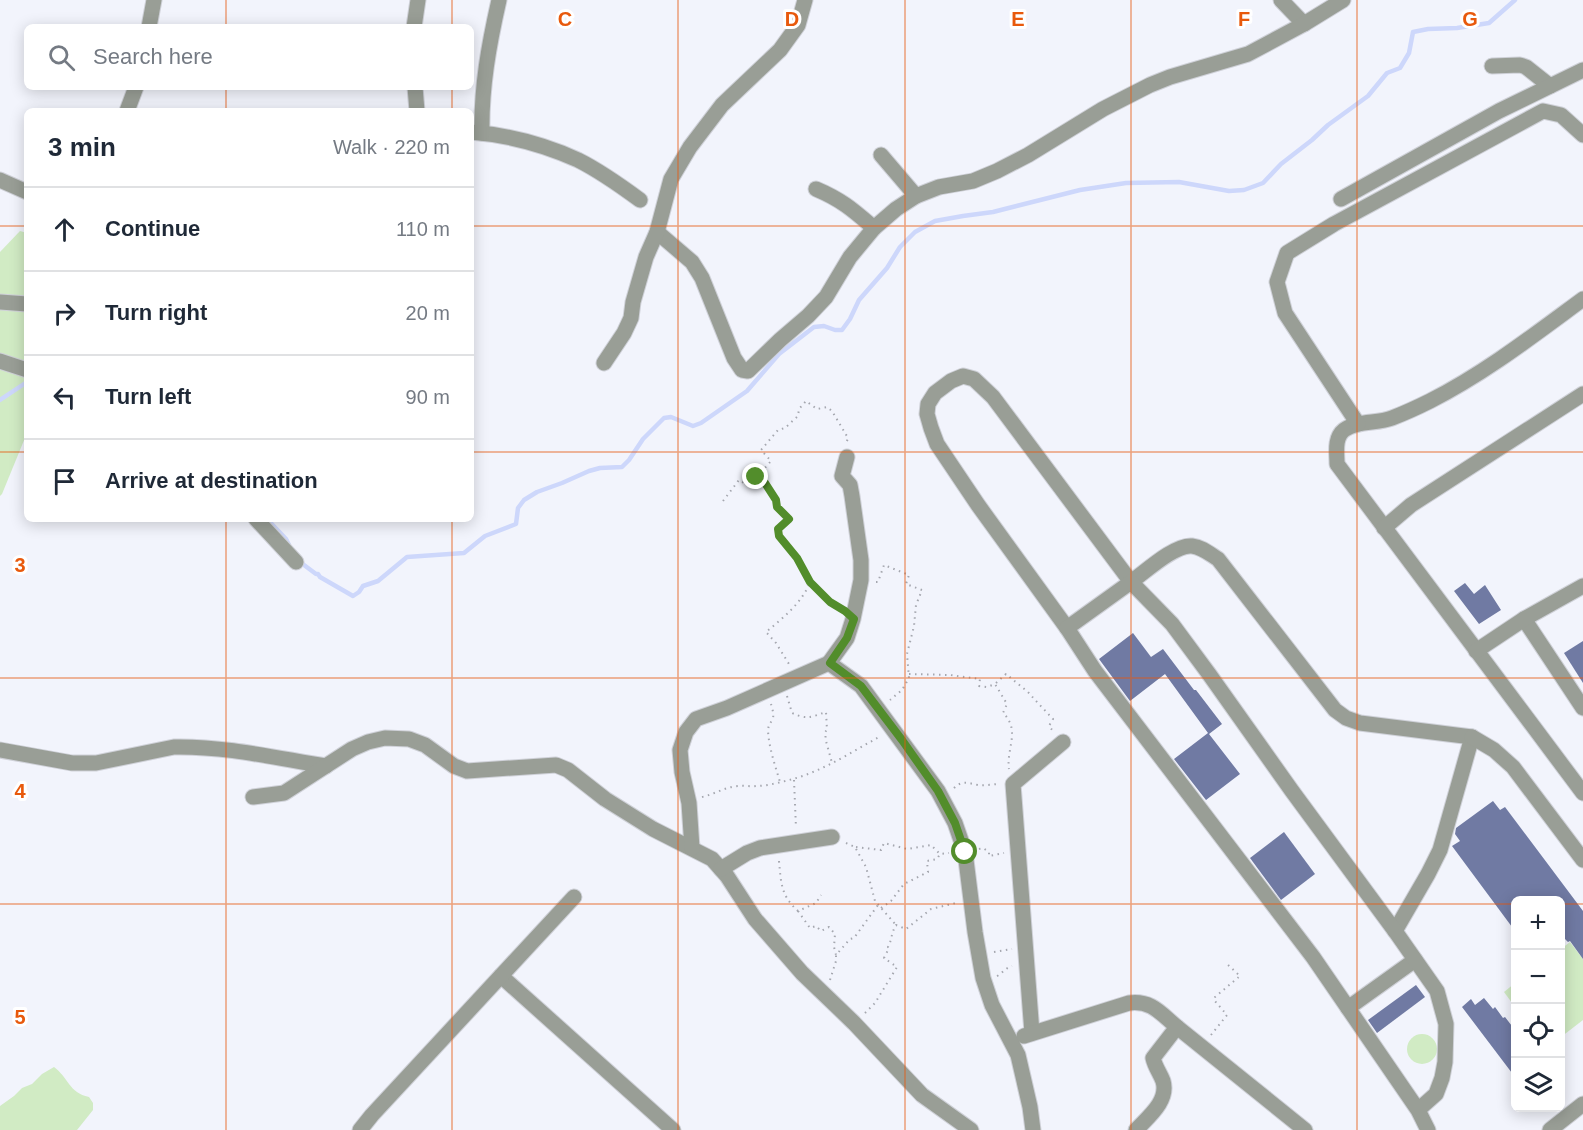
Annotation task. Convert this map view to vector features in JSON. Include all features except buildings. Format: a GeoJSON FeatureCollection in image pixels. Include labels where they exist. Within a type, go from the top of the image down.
{"type":"FeatureCollection","features":[{"type":"Feature","properties":{"kind":"street"},"geometry":{"type":"LineString","coordinates":[[150,24],[154,0]]}},
{"type":"Feature","properties":{"kind":"street"},"geometry":{"type":"LineString","coordinates":[[414,24],[418,0]]}},
{"type":"Feature","properties":{"kind":"street"},"geometry":{"type":"LineString","coordinates":[[499,0],[488,54],[482,119],[477,133],[531,144],[578,161],[622,187],[640,201]]}},
{"type":"Feature","properties":{"kind":"street"},"geometry":{"type":"LineString","coordinates":[[604,363],[631,318],[633,302],[646,257],[657,232],[671,179],[690,147],[722,105],[780,50],[798,25],[805,0]]}},
{"type":"Feature","properties":{"kind":"street"},"geometry":{"type":"LineString","coordinates":[[1281,0],[1304,24]]}},
{"type":"Feature","properties":{"kind":"street"},"geometry":{"type":"LineString","coordinates":[[657,232],[692,262],[702,278],[734,358],[741,369],[748,371],[826,297],[850,256],[874,228],[916,196],[939,187],[973,181],[997,171],[1028,155],[1103,109],[1150,85],[1248,54],[1343,0]]}},
{"type":"Feature","properties":{"kind":"street"},"geometry":{"type":"LineString","coordinates":[[1492,66],[1520,65],[1550,86]]}},
{"type":"Feature","properties":{"kind":"street"},"geometry":{"type":"LineString","coordinates":[[1341,199],[1499,111],[1583,70]]}},
{"type":"Feature","properties":{"kind":"street"},"geometry":{"type":"LineString","coordinates":[[128,108],[135,90]]}},
{"type":"Feature","properties":{"kind":"street"},"geometry":{"type":"LineString","coordinates":[[415,90],[417,108]]}},
{"type":"Feature","properties":{"kind":"street"},"geometry":{"type":"LineString","coordinates":[[1358,424],[1285,313],[1277,282],[1287,253],[1334,224],[1543,111],[1561,115],[1583,135]]}},
{"type":"Feature","properties":{"kind":"street"},"geometry":{"type":"LineString","coordinates":[[882,155],[916,196]]}},
{"type":"Feature","properties":{"kind":"street"},"geometry":{"type":"LineString","coordinates":[[0,180],[24,191]]}},
{"type":"Feature","properties":{"kind":"street"},"geometry":{"type":"LineString","coordinates":[[816,189],[836,198],[874,228]]}},
{"type":"Feature","properties":{"kind":"street"},"geometry":{"type":"LineString","coordinates":[[1583,299],[1504,357],[1431,400],[1391,419],[1358,424],[1345,429],[1339,435],[1336,448],[1337,464],[1583,793]]}},
{"type":"Feature","properties":{"kind":"street"},"geometry":{"type":"LineString","coordinates":[[0,302],[24,304]]}},
{"type":"Feature","properties":{"kind":"street"},"geometry":{"type":"LineString","coordinates":[[0,361],[24,369]]}},
{"type":"Feature","properties":{"kind":"street"},"geometry":{"type":"LineString","coordinates":[[1418,1110],[1436,1094],[1445,1062],[1446,1024],[1437,992],[1172,624],[1131,582],[993,398],[974,379],[963,376],[951,381],[935,393],[928,404],[927,414],[937,444],[1095,670],[1313,957],[1418,1110],[1428,1130]]}},
{"type":"Feature","properties":{"kind":"street"},"geometry":{"type":"LineString","coordinates":[[1384,528],[1411,505],[1583,394]]}},
{"type":"Feature","properties":{"kind":"street"},"geometry":{"type":"LineString","coordinates":[[692,848],[689,803],[680,750],[686,732],[696,719],[727,708],[830,663],[847,638],[854,619],[861,580],[861,560],[850,485],[842,476],[847,458]]}},
{"type":"Feature","properties":{"kind":"street"},"geometry":{"type":"LineString","coordinates":[[259,522],[296,562]]}},
{"type":"Feature","properties":{"kind":"street"},"geometry":{"type":"LineString","coordinates":[[1067,628],[1176,549],[1191,545],[1201,549],[1218,559],[1329,704],[1340,714],[1360,723],[1472,737],[1494,750],[1513,767],[1583,860]]}},
{"type":"Feature","properties":{"kind":"street"},"geometry":{"type":"LineString","coordinates":[[1476,651],[1524,619],[1583,585]]}},
{"type":"Feature","properties":{"kind":"street"},"geometry":{"type":"LineString","coordinates":[[1524,619],[1583,708]]}},
{"type":"Feature","properties":{"kind":"street"},"geometry":{"type":"LineString","coordinates":[[830,663],[861,686],[878,707],[938,791],[955,823],[965,852],[982,978],[992,1005],[1018,1056],[1033,1130]]}},
{"type":"Feature","properties":{"kind":"street"},"geometry":{"type":"LineString","coordinates":[[1395,931],[1440,850],[1472,737]]}},
{"type":"Feature","properties":{"kind":"street"},"geometry":{"type":"LineString","coordinates":[[253,797],[284,793],[352,749],[385,738],[409,739],[425,745],[454,766],[467,771],[556,765],[568,770],[605,799],[653,829],[712,859],[755,919],[802,973],[854,1023],[922,1095],[971,1130]]}},
{"type":"Feature","properties":{"kind":"street"},"geometry":{"type":"LineString","coordinates":[[1032,1033],[1013,784],[1063,742]]}},
{"type":"Feature","properties":{"kind":"street"},"geometry":{"type":"LineString","coordinates":[[0,750],[72,763],[96,763],[161,749],[187,747],[326,766]]}},
{"type":"Feature","properties":{"kind":"street"},"geometry":{"type":"LineString","coordinates":[[721,869],[760,848],[832,837]]}},
{"type":"Feature","properties":{"kind":"street"},"geometry":{"type":"LineString","coordinates":[[360,1130],[574,897]]}},
{"type":"Feature","properties":{"kind":"street"},"geometry":{"type":"LineString","coordinates":[[1348,1008],[1415,960]]}},
{"type":"Feature","properties":{"kind":"street"},"geometry":{"type":"LineString","coordinates":[[501,976],[673,1130]]}},
{"type":"Feature","properties":{"kind":"street"},"geometry":{"type":"LineString","coordinates":[[1011,1040],[1129,1003],[1143,1003],[1157,1009],[1305,1130]]}},
{"type":"Feature","properties":{"kind":"street"},"geometry":{"type":"LineString","coordinates":[[1136,1130],[1164,1095],[1164,1084],[1153,1058],[1178,1027]]}},
{"type":"Feature","properties":{"kind":"street"},"geometry":{"type":"LineString","coordinates":[[1550,1130],[1582,1106]]}},
{"type":"Feature","properties":{"kind":"path"},"geometry":{"type":"LineString","coordinates":[[759,479],[771,461],[761,450],[778,430],[786,428],[798,416],[799,410],[806,401],[817,410],[827,407],[832,411],[848,438],[844,451],[847,458]]}},
{"type":"Feature","properties":{"kind":"path"},"geometry":{"type":"LineString","coordinates":[[723,501],[739,480],[749,486],[756,477],[765,483],[776,500],[777,507],[789,519],[778,529],[779,536],[797,558],[810,582],[830,602],[854,619]]}},
{"type":"Feature","properties":{"kind":"path"},"geometry":{"type":"LineString","coordinates":[[861,580],[878,582],[884,565],[909,575],[906,584],[922,590],[916,605],[914,626],[907,654],[909,678],[903,690],[878,707]]}},
{"type":"Feature","properties":{"kind":"path"},"geometry":{"type":"LineString","coordinates":[[810,582],[806,593],[798,603],[766,632],[789,663],[788,681],[792,713],[808,718],[826,712],[826,741],[832,763]]}},
{"type":"Feature","properties":{"kind":"path"},"geometry":{"type":"LineString","coordinates":[[909,674],[950,675],[980,679],[979,686],[987,687],[995,684],[1006,674],[1028,692],[1053,719],[1048,726],[1063,742]]}},
{"type":"Feature","properties":{"kind":"path"},"geometry":{"type":"LineString","coordinates":[[938,791],[950,791],[959,782],[980,785],[1013,784],[1008,762],[1011,730],[1009,719],[1003,713],[1007,704],[995,684]]}},
{"type":"Feature","properties":{"kind":"path"},"geometry":{"type":"LineString","coordinates":[[765,691],[773,714],[768,727],[771,754],[780,782]]}},
{"type":"Feature","properties":{"kind":"path"},"geometry":{"type":"LineString","coordinates":[[689,803],[697,798],[737,786],[771,785],[794,779],[850,754],[893,729]]}},
{"type":"Feature","properties":{"kind":"path"},"geometry":{"type":"LineString","coordinates":[[794,779],[797,843]]}},
{"type":"Feature","properties":{"kind":"path"},"geometry":{"type":"LineString","coordinates":[[832,837],[855,847],[881,850],[884,843],[907,849],[932,845],[940,854]]}},
{"type":"Feature","properties":{"kind":"path"},"geometry":{"type":"LineString","coordinates":[[777,846],[783,891],[788,902],[798,911],[810,928],[816,926],[821,931],[829,927],[835,934],[836,961],[831,979],[821,991]]}},
{"type":"Feature","properties":{"kind":"path"},"geometry":{"type":"LineString","coordinates":[[855,847],[866,867],[874,901],[896,925],[906,929],[931,909],[971,900]]}},
{"type":"Feature","properties":{"kind":"path"},"geometry":{"type":"LineString","coordinates":[[940,854],[983,848],[989,852],[989,856],[1019,851]]}},
{"type":"Feature","properties":{"kind":"path"},"geometry":{"type":"LineString","coordinates":[[836,955],[850,939],[854,938],[880,906],[891,901],[904,884],[928,872],[927,861],[937,859],[940,854]]}},
{"type":"Feature","properties":{"kind":"path"},"geometry":{"type":"LineString","coordinates":[[798,911],[816,903],[821,895]]}},
{"type":"Feature","properties":{"kind":"path"},"geometry":{"type":"LineString","coordinates":[[854,1023],[875,1003],[897,967],[884,958],[890,948],[888,947],[892,940],[891,932],[896,925]]}},
{"type":"Feature","properties":{"kind":"path"},"geometry":{"type":"LineString","coordinates":[[979,954],[1027,946]]}},
{"type":"Feature","properties":{"kind":"path"},"geometry":{"type":"LineString","coordinates":[[1202,1047],[1227,1015],[1214,1000],[1215,997],[1240,976],[1227,964]]}},
{"type":"Feature","properties":{"kind":"path"},"geometry":{"type":"LineString","coordinates":[[982,978],[996,977],[1010,967],[1027,965]]}},
{"type":"Feature","properties":{"kind":"green space"},"geometry":{"type":"Polygon","coordinates":[[[20,231],[24,232],[24,440],[0,496],[0,252],[20,231]]]}},
{"type":"Feature","properties":{"kind":"green space"},"geometry":{"type":"Polygon","coordinates":[[[1570,942],[1583,959],[1583,1020],[1565,1034],[1565,950],[1565,946],[1570,942]]]}},
{"type":"Feature","properties":{"kind":"green space"},"geometry":{"type":"Polygon","coordinates":[[[1511,986],[1511,1002],[1504,992],[1511,986]]]}},
{"type":"Feature","properties":{"kind":"green space"},"geometry":{"type":"Polygon","coordinates":[[[1422,1034],[1433,1038],[1437,1049],[1433,1060],[1422,1064],[1411,1060],[1407,1049],[1411,1038],[1422,1034]]]}},
{"type":"Feature","properties":{"kind":"green space"},"geometry":{"type":"Polygon","coordinates":[[[54,1067],[77,1092],[89,1097],[93,1103],[93,1110],[77,1130],[0,1130],[0,1106],[54,1067]]]}},
{"type":"Feature","properties":{"kind":"waterway"},"geometry":{"type":"LineString","coordinates":[[300,562],[320,577],[353,596],[363,586],[378,581],[407,557],[464,553],[485,536],[516,524],[518,508],[524,500],[537,492],[589,471],[622,467],[643,439],[664,418],[671,417],[693,426],[701,423],[747,391],[779,354],[814,327],[824,326],[842,330],[859,300],[887,268],[900,247],[915,232],[935,221],[993,212],[1080,190],[1126,183],[1179,182],[1229,191],[1244,190],[1263,183],[1281,164],[1328,125],[1368,96],[1387,73],[1400,68],[1409,53],[1413,32],[1489,23],[1515,0]]}},
{"type":"Feature","properties":{"kind":"waterway"},"geometry":{"type":"LineString","coordinates":[[0,400],[24,384]]}},
{"type":"Feature","properties":{"kind":"waterway"},"geometry":{"type":"LineString","coordinates":[[270,522],[289,545]]}},
{"type":"Feature","properties":{"kind":"route"},"geometry":{"type":"LineString","coordinates":[[756,477],[765,483],[776,500],[777,507],[789,519],[778,529],[779,536],[791,549],[810,582],[830,602],[854,619],[847,638],[830,663],[861,686],[902,740],[938,791],[955,823],[965,852]]}}]}
